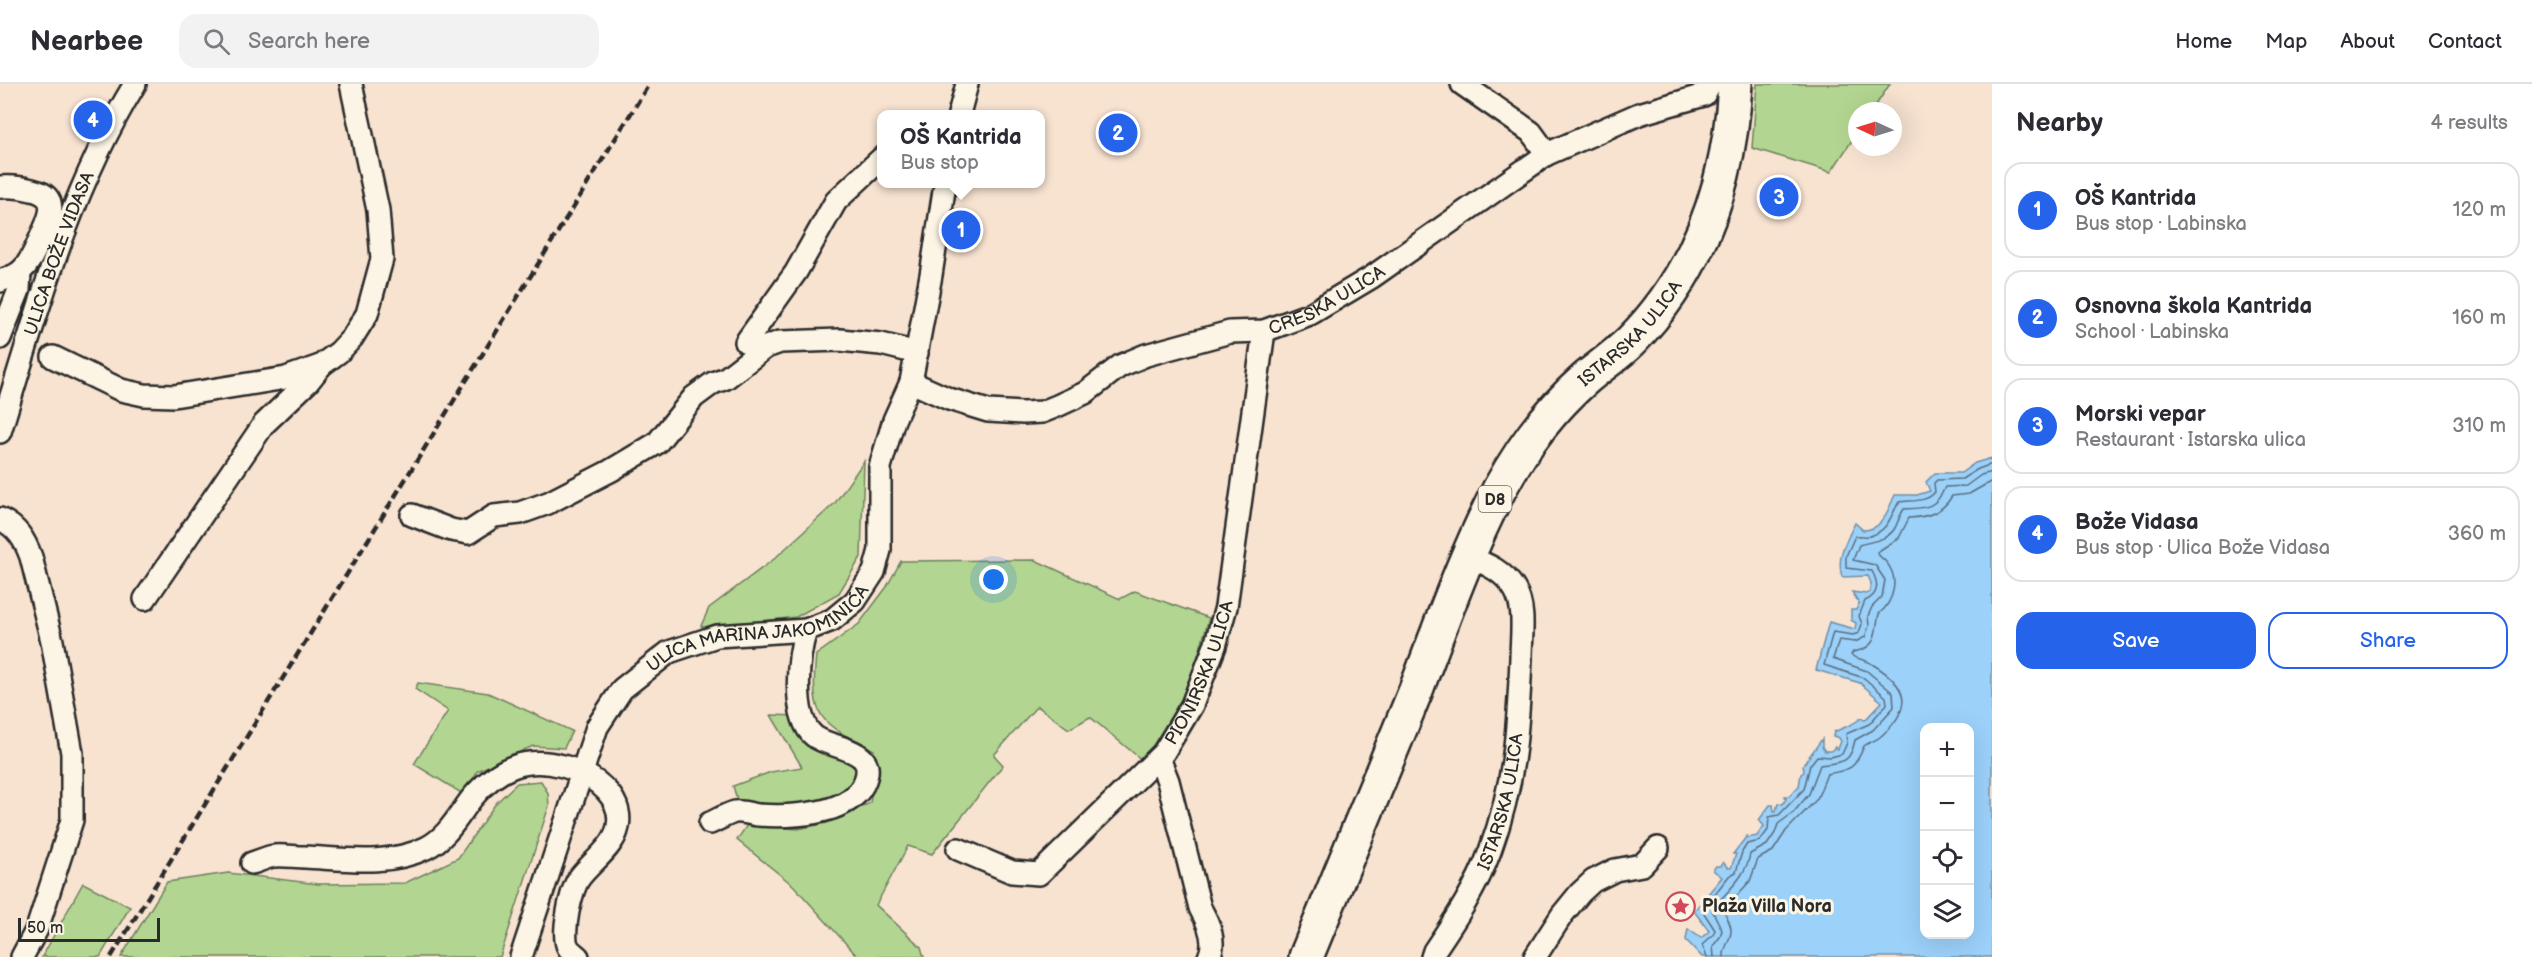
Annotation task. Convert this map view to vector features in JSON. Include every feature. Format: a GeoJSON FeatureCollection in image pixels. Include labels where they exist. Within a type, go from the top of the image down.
{"type":"FeatureCollection","features":[{"type":"Feature","properties":{"kind":"main road","name":"ISTARSKA ULICA"},"geometry":{"type":"LineString","coordinates":[[1306,957],[1468,557],[1499,490],[1529,442],[1552,412],[1584,380],[1630,341],[1662,306],[1686,269],[1712,212],[1723,177],[1735,84]]}},
{"type":"Feature","properties":{"kind":"street","name":"ULICA BOŽE VIDASA"},"geometry":{"type":"LineString","coordinates":[[0,432],[68,217],[102,143],[135,84]]}},
{"type":"Feature","properties":{"kind":"street"},"geometry":{"type":"LineString","coordinates":[[145,599],[264,424],[345,345],[367,314],[382,259],[378,210],[351,84]]}},
{"type":"Feature","properties":{"kind":"street"},"geometry":{"type":"LineString","coordinates":[[960,110],[967,84]]}},
{"type":"Feature","properties":{"kind":"street"},"geometry":{"type":"LineString","coordinates":[[1462,84],[1531,132],[1547,154]]}},
{"type":"Feature","properties":{"kind":"street","name":"CRESKA ULICA"},"geometry":{"type":"LineString","coordinates":[[911,382],[949,399],[988,411],[1042,412],[1085,393],[1120,366],[1146,355],[1230,332],[1264,331],[1310,314],[1372,277],[1547,154],[1639,114],[1704,95],[1710,84]]}},
{"type":"Feature","properties":{"kind":"street"},"geometry":{"type":"LineString","coordinates":[[746,342],[796,272],[836,201],[877,163]]}},
{"type":"Feature","properties":{"kind":"street"},"geometry":{"type":"LineString","coordinates":[[0,188],[16,186],[41,192],[50,199],[49,220],[30,261],[20,272],[0,281]]}},
{"type":"Feature","properties":{"kind":"street","name":"ULICA MARINA JAKOMINIĆA"},"geometry":{"type":"LineString","coordinates":[[521,957],[597,727],[622,689],[669,652],[717,636],[806,630],[832,620],[855,601],[874,573],[880,550],[880,467],[894,420],[911,382],[931,276],[944,188]]}},
{"type":"Feature","properties":{"kind":"street"},"geometry":{"type":"LineString","coordinates":[[0,338],[19,290],[20,272]]}},
{"type":"Feature","properties":{"kind":"street","name":"PIONIRSKA ULICA"},"geometry":{"type":"LineString","coordinates":[[958,849],[1012,872],[1039,874],[1159,758],[1192,705],[1215,646],[1226,607],[1264,331]]}},
{"type":"Feature","properties":{"kind":"street"},"geometry":{"type":"LineString","coordinates":[[412,515],[451,530],[468,533],[494,516],[520,513],[548,503],[610,471],[657,442],[693,397],[712,383],[726,378],[766,347],[780,342],[840,340],[881,344],[917,353]]}},
{"type":"Feature","properties":{"kind":"street"},"geometry":{"type":"LineString","coordinates":[[53,357],[121,390],[144,395],[174,396],[238,387],[286,378],[321,366]]}},
{"type":"Feature","properties":{"kind":"street"},"geometry":{"type":"LineString","coordinates":[[0,519],[12,525],[31,557],[52,641],[72,753],[72,820],[37,929],[22,957]]}},
{"type":"Feature","properties":{"kind":"street","name":"ISTARSKA ULICA"},"geometry":{"type":"LineString","coordinates":[[1433,954],[1461,909],[1489,854],[1505,808],[1517,740],[1521,632],[1518,598],[1507,579],[1498,570],[1468,557]]}},
{"type":"Feature","properties":{"kind":"street"},"geometry":{"type":"LineString","coordinates":[[710,823],[736,812],[786,816],[834,807],[847,803],[860,791],[865,782],[867,771],[865,762],[856,753],[813,735],[804,720],[799,705],[800,657],[806,630]]}},
{"type":"Feature","properties":{"kind":"street"},"geometry":{"type":"LineString","coordinates":[[1159,758],[1168,781],[1200,908],[1210,925],[1212,950],[1209,957]]}},
{"type":"Feature","properties":{"kind":"street"},"geometry":{"type":"LineString","coordinates":[[252,862],[274,856],[371,860],[396,858],[427,847],[450,829],[472,799],[493,776],[532,762],[549,763],[581,771],[611,795],[618,811],[619,823],[615,837],[578,880],[569,908],[566,932],[567,953]]}},
{"type":"Feature","properties":{"kind":"street"},"geometry":{"type":"LineString","coordinates":[[1535,957],[1562,915],[1593,881],[1615,870],[1642,865],[1658,849]]}},
{"type":"Feature","properties":{"kind":"green space"},"geometry":{"type":"Polygon","coordinates":[[[1757,84],[1890,84],[1878,102],[1848,102],[1848,146],[1831,172],[1752,148],[1757,84]]]}},
{"type":"Feature","properties":{"kind":"green space"},"geometry":{"type":"Polygon","coordinates":[[[864,461],[861,557],[839,593],[796,617],[705,628],[701,626],[709,608],[774,559],[835,503],[864,461]]]}},
{"type":"Feature","properties":{"kind":"green space"},"geometry":{"type":"Polygon","coordinates":[[[1035,560],[1120,599],[1135,591],[1209,618],[1188,690],[1143,761],[1090,717],[1069,729],[1037,706],[994,755],[1003,765],[932,854],[908,846],[876,905],[921,947],[924,957],[858,957],[794,886],[737,840],[747,825],[798,829],[827,823],[870,803],[875,770],[874,750],[841,733],[822,716],[817,706],[815,693],[816,655],[859,624],[886,588],[901,561],[1035,560]]]}},
{"type":"Feature","properties":{"kind":"green space"},"geometry":{"type":"Polygon","coordinates":[[[418,683],[488,693],[572,731],[564,748],[533,746],[477,771],[466,796],[414,764],[448,711],[415,689],[418,683]]]}},
{"type":"Feature","properties":{"kind":"green space"},"geometry":{"type":"Polygon","coordinates":[[[771,715],[797,716],[864,772],[848,797],[781,810],[738,803],[733,786],[771,772],[802,767],[771,715]]]}},
{"type":"Feature","properties":{"kind":"green space"},"geometry":{"type":"Polygon","coordinates":[[[541,781],[548,793],[549,806],[500,957],[121,957],[167,882],[228,873],[318,884],[405,883],[458,858],[496,803],[517,783],[541,781]]]}},
{"type":"Feature","properties":{"kind":"green space"},"geometry":{"type":"Polygon","coordinates":[[[83,883],[130,907],[100,957],[42,957],[83,883]]]}},
{"type":"Feature","properties":{"kind":"water"},"geometry":{"type":"Polygon","coordinates":[[[1992,458],[1992,957],[1702,957],[1686,940],[1688,929],[1701,938],[1709,931],[1694,911],[1722,877],[1713,870],[1716,866],[1721,866],[1723,862],[1731,868],[1736,854],[1733,854],[1747,836],[1748,838],[1757,836],[1764,826],[1759,820],[1770,805],[1773,805],[1776,811],[1778,803],[1783,804],[1785,796],[1789,796],[1799,786],[1801,774],[1804,772],[1803,765],[1822,739],[1822,747],[1825,751],[1831,751],[1835,747],[1838,749],[1841,741],[1833,736],[1834,732],[1861,718],[1865,720],[1882,702],[1860,683],[1816,670],[1829,622],[1855,629],[1856,623],[1851,620],[1851,610],[1856,610],[1859,603],[1852,592],[1866,594],[1870,592],[1871,583],[1868,576],[1842,577],[1840,569],[1845,543],[1855,523],[1863,530],[1875,527],[1884,518],[1895,495],[1917,495],[1930,491],[1926,482],[1935,473],[1961,473],[1975,463],[1992,458]]]}},
{"type":"Feature","properties":{"kind":"railway"},"geometry":{"type":"LineString","coordinates":[[111,957],[649,84]]}},
{"type":"Feature","properties":{"kind":"place","name":"Bože Vidasa"},"geometry":{"type":"Point","coordinates":[93,120]}},
{"type":"Feature","properties":{"kind":"place","name":"Osnovna škola Kantrida"},"geometry":{"type":"Point","coordinates":[1118,133]}},
{"type":"Feature","properties":{"kind":"place","name":"Morski vepar"},"geometry":{"type":"Point","coordinates":[1779,197]}},
{"type":"Feature","properties":{"kind":"place","name":"OŠ Kantrida"},"geometry":{"type":"Point","coordinates":[961,230]}},
{"type":"Feature","properties":{"kind":"place","name":"Plaža Villa Nora"},"geometry":{"type":"Point","coordinates":[1681,906]}}]}
